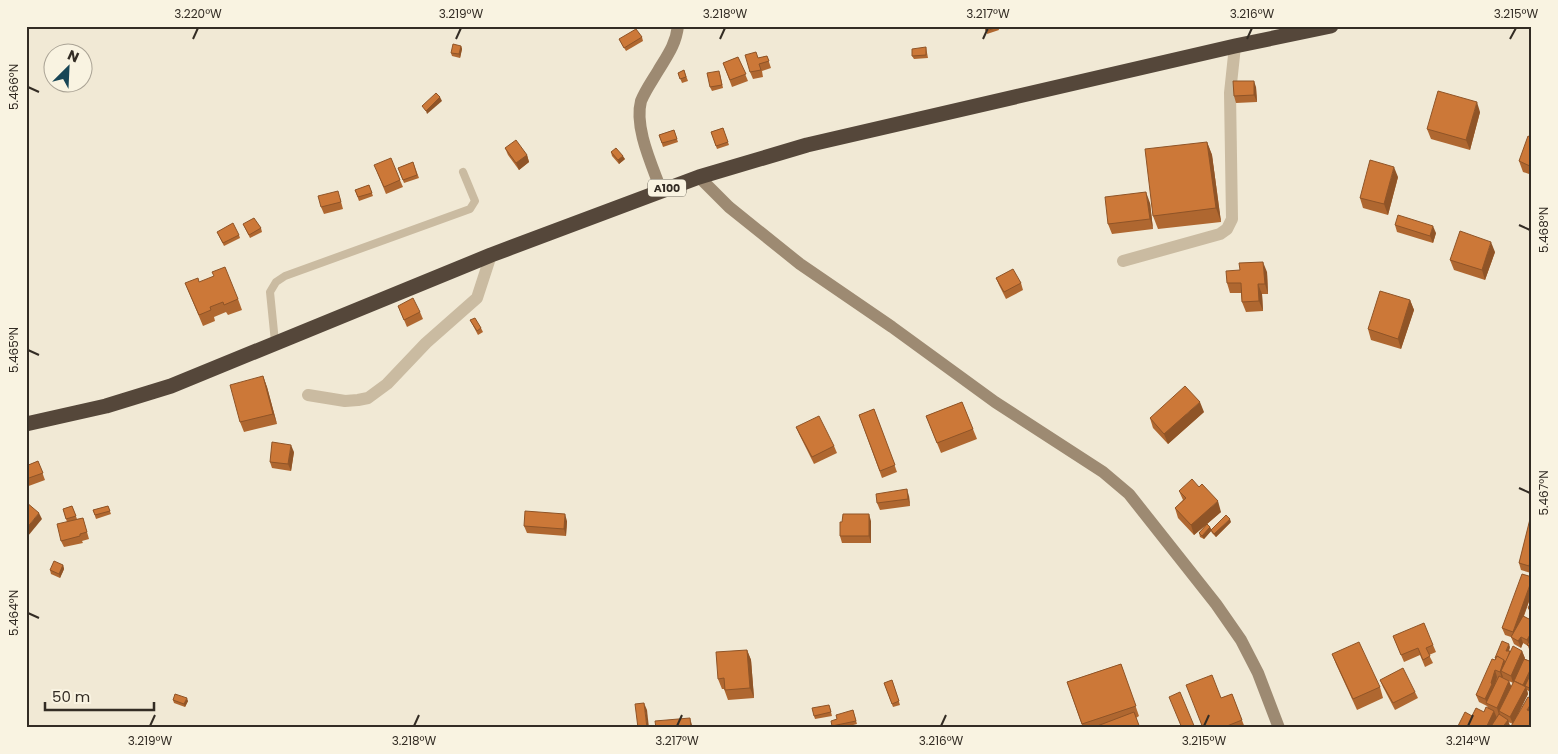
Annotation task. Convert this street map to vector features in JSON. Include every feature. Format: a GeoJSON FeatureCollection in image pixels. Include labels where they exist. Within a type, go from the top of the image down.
{"type":"FeatureCollection","features":[{"type":"Feature","properties":{"kind":"highway","name":"A100"},"geometry":{"type":"LineString","coordinates":[[26,424],[106,406],[171,386],[490,255],[698,177],[807,144],[1330,26]]}},
{"type":"Feature","properties":{"kind":"main road"},"geometry":{"type":"LineString","coordinates":[[661,190],[646,146],[639,116],[642,101],[648,88],[674,45],[678,26]]}},
{"type":"Feature","properties":{"kind":"main road"},"geometry":{"type":"LineString","coordinates":[[698,177],[728,207],[800,264],[892,327],[995,402],[1103,472],[1130,494],[1216,604],[1241,640],[1258,673],[1279,728]]}},
{"type":"Feature","properties":{"kind":"street"},"geometry":{"type":"LineString","coordinates":[[1123,261],[1220,234],[1227,228],[1232,219],[1230,93],[1235,46]]}},
{"type":"Feature","properties":{"kind":"street"},"geometry":{"type":"LineString","coordinates":[[308,395],[345,401],[358,400],[368,398],[381,389],[426,343],[477,298],[490,255]]}},
{"type":"Feature","properties":{"kind":"lane"},"geometry":{"type":"LineString","coordinates":[[275,342],[270,292],[276,282],[285,276],[470,209],[475,201],[462,172]]}},
{"type":"Feature","properties":{"kind":"building"},"geometry":{"type":"Polygon","coordinates":[[[985,26],[998,26],[998,27],[986,31],[985,26]]]}},
{"type":"Feature","properties":{"kind":"building"},"geometry":{"type":"Polygon","coordinates":[[[636,29],[642,37],[624,48],[619,39],[636,29]]]}},
{"type":"Feature","properties":{"kind":"building"},"geometry":{"type":"Polygon","coordinates":[[[453,44],[461,46],[459,54],[451,53],[453,44]]]}},
{"type":"Feature","properties":{"kind":"building"},"geometry":{"type":"Polygon","coordinates":[[[926,47],[926,55],[912,56],[912,49],[926,47]]]}},
{"type":"Feature","properties":{"kind":"building"},"geometry":{"type":"Polygon","coordinates":[[[756,52],[758,58],[767,56],[769,61],[759,64],[761,70],[750,72],[745,55],[756,52]]]}},
{"type":"Feature","properties":{"kind":"building"},"geometry":{"type":"Polygon","coordinates":[[[738,57],[746,74],[730,80],[723,63],[738,57]]]}},
{"type":"Feature","properties":{"kind":"building"},"geometry":{"type":"Polygon","coordinates":[[[684,70],[686,77],[680,79],[678,73],[684,70]]]}},
{"type":"Feature","properties":{"kind":"building"},"geometry":{"type":"Polygon","coordinates":[[[719,71],[722,85],[710,87],[707,73],[719,71]]]}},
{"type":"Feature","properties":{"kind":"building"},"geometry":{"type":"Polygon","coordinates":[[[1233,81],[1254,81],[1254,95],[1234,96],[1233,81]]]}},
{"type":"Feature","properties":{"kind":"building"},"geometry":{"type":"Polygon","coordinates":[[[1438,91],[1477,102],[1466,140],[1427,129],[1438,91]]]}},
{"type":"Feature","properties":{"kind":"building"},"geometry":{"type":"Polygon","coordinates":[[[436,93],[440,97],[426,111],[422,106],[436,93]]]}},
{"type":"Feature","properties":{"kind":"building"},"geometry":{"type":"Polygon","coordinates":[[[723,128],[728,142],[716,146],[711,132],[723,128]]]}},
{"type":"Feature","properties":{"kind":"building"},"geometry":{"type":"Polygon","coordinates":[[[674,130],[677,139],[662,143],[659,135],[674,130]]]}},
{"type":"Feature","properties":{"kind":"building"},"geometry":{"type":"Polygon","coordinates":[[[1528,136],[1532,138],[1532,167],[1519,161],[1528,136]]]}},
{"type":"Feature","properties":{"kind":"building"},"geometry":{"type":"Polygon","coordinates":[[[516,140],[527,155],[516,163],[505,148],[516,140]]]}},
{"type":"Feature","properties":{"kind":"building"},"geometry":{"type":"Polygon","coordinates":[[[1207,142],[1216,208],[1153,216],[1145,149],[1207,142]]]}},
{"type":"Feature","properties":{"kind":"building"},"geometry":{"type":"Polygon","coordinates":[[[616,148],[623,156],[618,160],[611,152],[616,148]]]}},
{"type":"Feature","properties":{"kind":"building"},"geometry":{"type":"Polygon","coordinates":[[[391,158],[400,180],[384,187],[374,165],[391,158]]]}},
{"type":"Feature","properties":{"kind":"building"},"geometry":{"type":"Polygon","coordinates":[[[1370,160],[1394,167],[1384,204],[1360,198],[1370,160]]]}},
{"type":"Feature","properties":{"kind":"building"},"geometry":{"type":"Polygon","coordinates":[[[413,162],[417,175],[403,180],[398,168],[413,162]]]}},
{"type":"Feature","properties":{"kind":"building"},"geometry":{"type":"Polygon","coordinates":[[[369,185],[372,193],[358,197],[355,190],[369,185]]]}},
{"type":"Feature","properties":{"kind":"building"},"geometry":{"type":"Polygon","coordinates":[[[338,191],[341,202],[321,207],[318,196],[338,191]]]}},
{"type":"Feature","properties":{"kind":"building"},"geometry":{"type":"Polygon","coordinates":[[[1146,192],[1150,219],[1108,224],[1105,197],[1146,192]]]}},
{"type":"Feature","properties":{"kind":"building"},"geometry":{"type":"Polygon","coordinates":[[[1398,215],[1433,226],[1430,236],[1395,225],[1398,215]]]}},
{"type":"Feature","properties":{"kind":"building"},"geometry":{"type":"Polygon","coordinates":[[[254,218],[261,228],[249,235],[243,224],[254,218]]]}},
{"type":"Feature","properties":{"kind":"building"},"geometry":{"type":"Polygon","coordinates":[[[233,223],[239,235],[223,243],[217,232],[233,223]]]}},
{"type":"Feature","properties":{"kind":"building"},"geometry":{"type":"Polygon","coordinates":[[[1460,231],[1491,242],[1482,270],[1450,260],[1460,231]]]}},
{"type":"Feature","properties":{"kind":"building"},"geometry":{"type":"Polygon","coordinates":[[[1263,262],[1265,284],[1258,284],[1259,301],[1242,302],[1241,283],[1227,283],[1226,271],[1240,270],[1239,263],[1263,262]]]}},
{"type":"Feature","properties":{"kind":"building"},"geometry":{"type":"Polygon","coordinates":[[[225,267],[238,299],[224,305],[223,302],[210,307],[211,310],[199,315],[185,283],[198,278],[199,282],[214,276],[212,272],[225,267]]]}},
{"type":"Feature","properties":{"kind":"building"},"geometry":{"type":"Polygon","coordinates":[[[1013,269],[1021,283],[1004,292],[996,278],[1013,269]]]}},
{"type":"Feature","properties":{"kind":"building"},"geometry":{"type":"Polygon","coordinates":[[[1380,291],[1410,300],[1398,339],[1368,329],[1380,291]]]}},
{"type":"Feature","properties":{"kind":"building"},"geometry":{"type":"Polygon","coordinates":[[[413,298],[420,312],[404,320],[398,306],[413,298]]]}},
{"type":"Feature","properties":{"kind":"building"},"geometry":{"type":"Polygon","coordinates":[[[475,318],[481,328],[477,331],[470,320],[475,318]]]}},
{"type":"Feature","properties":{"kind":"building"},"geometry":{"type":"Polygon","coordinates":[[[263,376],[273,414],[240,422],[230,385],[263,376]]]}},
{"type":"Feature","properties":{"kind":"building"},"geometry":{"type":"Polygon","coordinates":[[[1185,386],[1200,402],[1164,434],[1150,418],[1185,386]]]}},
{"type":"Feature","properties":{"kind":"building"},"geometry":{"type":"Polygon","coordinates":[[[962,402],[973,429],[937,443],[926,416],[962,402]]]}},
{"type":"Feature","properties":{"kind":"building"},"geometry":{"type":"Polygon","coordinates":[[[874,409],[895,465],[880,471],[859,415],[874,409]]]}},
{"type":"Feature","properties":{"kind":"building"},"geometry":{"type":"Polygon","coordinates":[[[819,416],[834,446],[812,457],[796,427],[819,416]]]}},
{"type":"Feature","properties":{"kind":"building"},"geometry":{"type":"Polygon","coordinates":[[[272,442],[291,445],[288,464],[270,462],[272,442]]]}},
{"type":"Feature","properties":{"kind":"building"},"geometry":{"type":"Polygon","coordinates":[[[38,461],[43,473],[26,479],[26,466],[38,461]]]}},
{"type":"Feature","properties":{"kind":"building"},"geometry":{"type":"Polygon","coordinates":[[[1192,479],[1199,487],[1202,484],[1218,501],[1191,525],[1175,508],[1186,498],[1179,491],[1192,479]]]}},
{"type":"Feature","properties":{"kind":"building"},"geometry":{"type":"Polygon","coordinates":[[[907,489],[908,499],[877,503],[876,494],[907,489]]]}},
{"type":"Feature","properties":{"kind":"building"},"geometry":{"type":"Polygon","coordinates":[[[26,502],[39,513],[26,529],[26,502]]]}},
{"type":"Feature","properties":{"kind":"building"},"geometry":{"type":"Polygon","coordinates":[[[72,506],[76,516],[66,519],[63,509],[72,506]]]}},
{"type":"Feature","properties":{"kind":"building"},"geometry":{"type":"Polygon","coordinates":[[[108,506],[110,511],[95,515],[93,510],[108,506]]]}},
{"type":"Feature","properties":{"kind":"building"},"geometry":{"type":"Polygon","coordinates":[[[525,511],[565,514],[564,529],[524,526],[525,511]]]}},
{"type":"Feature","properties":{"kind":"building"},"geometry":{"type":"Polygon","coordinates":[[[843,514],[869,514],[869,536],[840,536],[840,522],[842,522],[843,514]]]}},
{"type":"Feature","properties":{"kind":"building"},"geometry":{"type":"Polygon","coordinates":[[[1226,515],[1230,519],[1214,534],[1211,530],[1226,515]]]}},
{"type":"Feature","properties":{"kind":"building"},"geometry":{"type":"Polygon","coordinates":[[[1531,515],[1532,553],[1529,566],[1519,563],[1531,515]]]}},
{"type":"Feature","properties":{"kind":"building"},"geometry":{"type":"Polygon","coordinates":[[[83,518],[87,532],[61,541],[57,524],[83,518]]]}},
{"type":"Feature","properties":{"kind":"building"},"geometry":{"type":"Polygon","coordinates":[[[1207,524],[1210,527],[1202,536],[1199,533],[1207,524]]]}},
{"type":"Feature","properties":{"kind":"building"},"geometry":{"type":"Polygon","coordinates":[[[54,561],[63,565],[59,574],[50,570],[54,561]]]}},
{"type":"Feature","properties":{"kind":"building"},"geometry":{"type":"Polygon","coordinates":[[[1522,574],[1532,577],[1532,579],[1513,632],[1502,628],[1522,574]]]}},
{"type":"Feature","properties":{"kind":"building"},"geometry":{"type":"Polygon","coordinates":[[[1532,600],[1532,610],[1528,608],[1532,600]]]}},
{"type":"Feature","properties":{"kind":"building"},"geometry":{"type":"Polygon","coordinates":[[[1532,613],[1532,631],[1527,640],[1521,637],[1518,641],[1511,637],[1523,616],[1529,619],[1532,613]]]}},
{"type":"Feature","properties":{"kind":"building"},"geometry":{"type":"Polygon","coordinates":[[[1424,623],[1433,645],[1426,648],[1430,656],[1423,660],[1418,648],[1401,655],[1393,636],[1424,623]]]}},
{"type":"Feature","properties":{"kind":"building"},"geometry":{"type":"Polygon","coordinates":[[[1532,637],[1532,647],[1527,645],[1532,637]]]}},
{"type":"Feature","properties":{"kind":"building"},"geometry":{"type":"Polygon","coordinates":[[[1502,641],[1509,644],[1506,651],[1510,651],[1506,662],[1497,656],[1495,658],[1502,641]]]}},
{"type":"Feature","properties":{"kind":"building"},"geometry":{"type":"Polygon","coordinates":[[[1359,642],[1380,687],[1353,699],[1332,654],[1359,642]]]}},
{"type":"Feature","properties":{"kind":"building"},"geometry":{"type":"Polygon","coordinates":[[[1513,646],[1522,651],[1511,676],[1501,671],[1513,646]]]}},
{"type":"Feature","properties":{"kind":"building"},"geometry":{"type":"Polygon","coordinates":[[[747,650],[750,688],[725,690],[724,678],[718,679],[716,652],[747,650]]]}},
{"type":"Feature","properties":{"kind":"building"},"geometry":{"type":"Polygon","coordinates":[[[1497,656],[1504,660],[1500,672],[1495,670],[1492,684],[1485,699],[1476,695],[1492,659],[1495,660],[1497,656]]]}},
{"type":"Feature","properties":{"kind":"building"},"geometry":{"type":"Polygon","coordinates":[[[1524,659],[1532,662],[1532,666],[1523,685],[1514,681],[1524,659]]]}},
{"type":"Feature","properties":{"kind":"building"},"geometry":{"type":"Polygon","coordinates":[[[1121,664],[1136,706],[1082,724],[1067,682],[1121,664]]]}},
{"type":"Feature","properties":{"kind":"building"},"geometry":{"type":"Polygon","coordinates":[[[1403,668],[1415,692],[1393,703],[1380,680],[1403,668]]]}},
{"type":"Feature","properties":{"kind":"building"},"geometry":{"type":"Polygon","coordinates":[[[1532,671],[1532,689],[1525,686],[1532,671]]]}},
{"type":"Feature","properties":{"kind":"building"},"geometry":{"type":"Polygon","coordinates":[[[1212,675],[1221,698],[1232,694],[1242,720],[1222,728],[1203,728],[1186,685],[1212,675]]]}},
{"type":"Feature","properties":{"kind":"building"},"geometry":{"type":"Polygon","coordinates":[[[1499,676],[1509,681],[1497,708],[1486,703],[1499,676]]]}},
{"type":"Feature","properties":{"kind":"building"},"geometry":{"type":"Polygon","coordinates":[[[892,680],[899,701],[892,704],[884,683],[892,680]]]}},
{"type":"Feature","properties":{"kind":"building"},"geometry":{"type":"Polygon","coordinates":[[[1514,681],[1526,687],[1510,717],[1499,711],[1514,681]]]}},
{"type":"Feature","properties":{"kind":"building"},"geometry":{"type":"Polygon","coordinates":[[[1180,692],[1195,728],[1182,728],[1169,697],[1180,692]]]}},
{"type":"Feature","properties":{"kind":"building"},"geometry":{"type":"Polygon","coordinates":[[[175,694],[187,698],[184,704],[173,700],[175,694]]]}},
{"type":"Feature","properties":{"kind":"building"},"geometry":{"type":"Polygon","coordinates":[[[1528,697],[1532,699],[1527,710],[1532,712],[1532,728],[1510,728],[1528,697]]]}},
{"type":"Feature","properties":{"kind":"building"},"geometry":{"type":"Polygon","coordinates":[[[644,703],[647,728],[638,728],[635,704],[644,703]]]}},
{"type":"Feature","properties":{"kind":"building"},"geometry":{"type":"Polygon","coordinates":[[[829,705],[831,712],[814,716],[812,708],[829,705]]]}},
{"type":"Feature","properties":{"kind":"building"},"geometry":{"type":"Polygon","coordinates":[[[1486,707],[1494,711],[1486,728],[1457,728],[1465,712],[1472,716],[1476,708],[1484,712],[1486,707]]]}},
{"type":"Feature","properties":{"kind":"building"},"geometry":{"type":"Polygon","coordinates":[[[853,710],[856,721],[832,726],[831,721],[837,719],[836,715],[853,710]]]}},
{"type":"Feature","properties":{"kind":"building"},"geometry":{"type":"Polygon","coordinates":[[[1134,712],[1140,728],[1092,728],[1134,712]]]}},
{"type":"Feature","properties":{"kind":"building"},"geometry":{"type":"Polygon","coordinates":[[[1499,714],[1508,720],[1502,728],[1490,728],[1499,714]]]}},
{"type":"Feature","properties":{"kind":"building"},"geometry":{"type":"Polygon","coordinates":[[[690,718],[691,728],[656,728],[655,721],[690,718]]]}}]}
